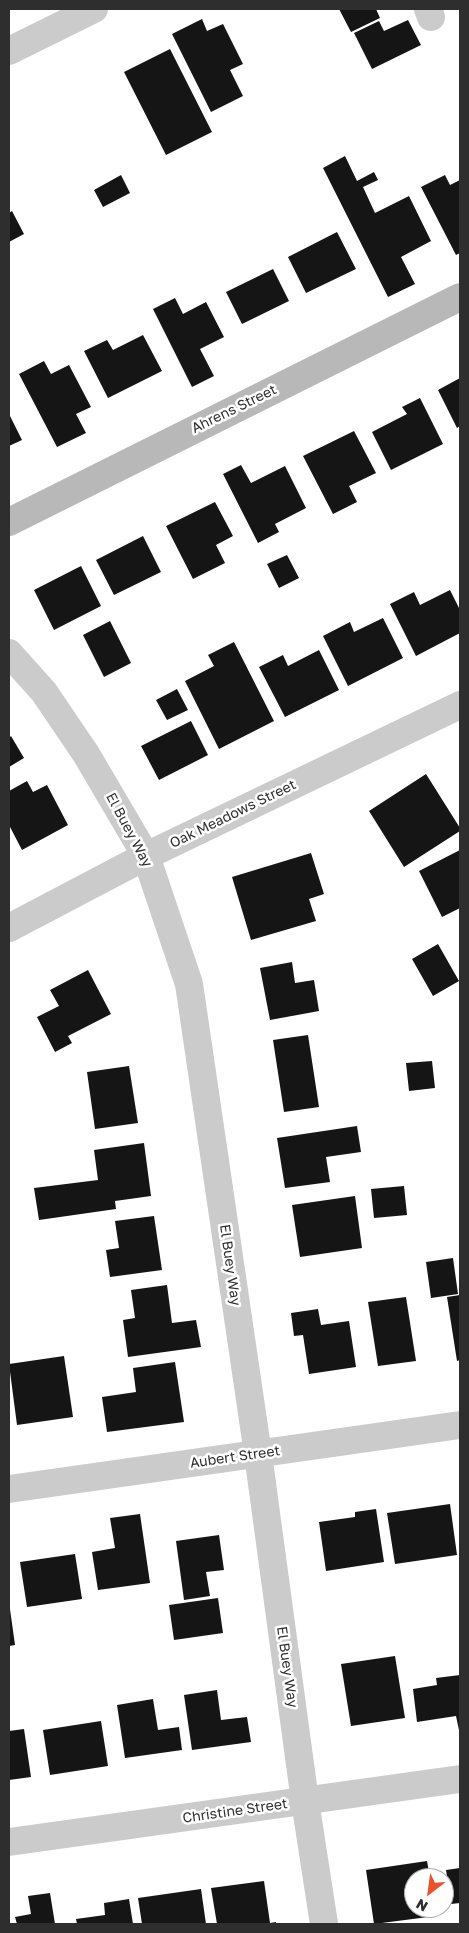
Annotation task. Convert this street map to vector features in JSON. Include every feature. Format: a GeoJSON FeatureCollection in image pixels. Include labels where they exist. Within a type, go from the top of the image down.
{"type":"FeatureCollection","features":[{"type":"Feature","properties":{"kind":"street"},"geometry":{"type":"LineString","coordinates":[[9,51],[94,9]]}},
{"type":"Feature","properties":{"kind":"street","name":"Ahrens Street"},"geometry":{"type":"LineString","coordinates":[[9,522],[460,297]]}},
{"type":"Feature","properties":{"kind":"street","name":"El Buey Way"},"geometry":{"type":"LineString","coordinates":[[9,653],[44,692],[86,754],[146,856],[188,984],[258,1454],[305,1801],[324,1924]]}},
{"type":"Feature","properties":{"kind":"street","name":"Oak Meadows Street"},"geometry":{"type":"LineString","coordinates":[[9,928],[146,856],[460,705]]}},
{"type":"Feature","properties":{"kind":"street","name":"Aubert Street"},"geometry":{"type":"LineString","coordinates":[[9,1489],[460,1425]]}},
{"type":"Feature","properties":{"kind":"street","name":"Christine Street"},"geometry":{"type":"LineString","coordinates":[[9,1842],[460,1779]]}},
{"type":"Feature","properties":{"kind":"building"},"geometry":{"type":"Polygon","coordinates":[[[339,9],[376,9],[380,18],[351,32],[339,9]]]}},
{"type":"Feature","properties":{"kind":"building"},"geometry":{"type":"Polygon","coordinates":[[[202,19],[207,31],[223,24],[243,64],[230,70],[243,96],[211,112],[172,34],[202,19]]]}},
{"type":"Feature","properties":{"kind":"building"},"geometry":{"type":"Polygon","coordinates":[[[408,20],[421,45],[372,69],[354,33],[379,21],[384,31],[408,20]]]}},
{"type":"Feature","properties":{"kind":"building"},"geometry":{"type":"Polygon","coordinates":[[[170,49],[212,132],[166,155],[124,72],[170,49]]]}},
{"type":"Feature","properties":{"kind":"building"},"geometry":{"type":"Polygon","coordinates":[[[345,156],[357,181],[374,172],[378,180],[363,187],[375,213],[409,196],[431,241],[401,257],[415,284],[388,297],[323,168],[345,156]]]}},
{"type":"Feature","properties":{"kind":"building"},"geometry":{"type":"Polygon","coordinates":[[[121,175],[130,193],[103,207],[94,190],[121,175]]]}},
{"type":"Feature","properties":{"kind":"building"},"geometry":{"type":"Polygon","coordinates":[[[445,175],[450,185],[460,180],[460,253],[456,255],[421,187],[445,175]]]}},
{"type":"Feature","properties":{"kind":"building"},"geometry":{"type":"Polygon","coordinates":[[[12,211],[24,234],[9,242],[9,213],[12,211]]]}},
{"type":"Feature","properties":{"kind":"building"},"geometry":{"type":"Polygon","coordinates":[[[337,232],[356,269],[306,293],[288,257],[337,232]]]}},
{"type":"Feature","properties":{"kind":"building"},"geometry":{"type":"Polygon","coordinates":[[[273,269],[289,301],[242,324],[226,292],[273,269]]]}},
{"type":"Feature","properties":{"kind":"building"},"geometry":{"type":"Polygon","coordinates":[[[175,298],[183,314],[206,302],[224,337],[200,349],[214,376],[192,387],[153,309],[175,298]]]}},
{"type":"Feature","properties":{"kind":"building"},"geometry":{"type":"Polygon","coordinates":[[[143,335],[162,371],[108,398],[84,351],[107,340],[113,350],[143,335]]]}},
{"type":"Feature","properties":{"kind":"building"},"geometry":{"type":"Polygon","coordinates":[[[44,361],[51,374],[69,365],[91,407],[76,414],[86,433],[57,447],[19,374],[44,361]]]}},
{"type":"Feature","properties":{"kind":"building"},"geometry":{"type":"Polygon","coordinates":[[[460,378],[460,426],[457,428],[438,390],[460,378]]]}},
{"type":"Feature","properties":{"kind":"building"},"geometry":{"type":"Polygon","coordinates":[[[420,398],[443,444],[391,470],[372,432],[407,414],[402,407],[420,398]]]}},
{"type":"Feature","properties":{"kind":"building"},"geometry":{"type":"Polygon","coordinates":[[[9,414],[22,440],[9,446],[9,414]]]}},
{"type":"Feature","properties":{"kind":"building"},"geometry":{"type":"Polygon","coordinates":[[[354,431],[376,473],[349,486],[357,502],[333,514],[303,456],[354,431]]]}},
{"type":"Feature","properties":{"kind":"building"},"geometry":{"type":"Polygon","coordinates":[[[241,465],[251,483],[285,466],[306,508],[275,524],[279,532],[258,543],[223,474],[241,465]]]}},
{"type":"Feature","properties":{"kind":"building"},"geometry":{"type":"Polygon","coordinates":[[[215,502],[233,536],[216,545],[225,563],[193,579],[166,526],[215,502]]]}},
{"type":"Feature","properties":{"kind":"building"},"geometry":{"type":"Polygon","coordinates":[[[143,536],[161,572],[114,595],[96,560],[143,536]]]}},
{"type":"Feature","properties":{"kind":"building"},"geometry":{"type":"Polygon","coordinates":[[[287,555],[299,578],[279,588],[267,564],[287,555]]]}},
{"type":"Feature","properties":{"kind":"building"},"geometry":{"type":"Polygon","coordinates":[[[81,566],[101,606],[54,630],[34,590],[81,566]]]}},
{"type":"Feature","properties":{"kind":"building"},"geometry":{"type":"Polygon","coordinates":[[[450,590],[460,610],[460,633],[416,656],[390,604],[414,592],[420,605],[450,590]]]}},
{"type":"Feature","properties":{"kind":"building"},"geometry":{"type":"Polygon","coordinates":[[[383,618],[403,658],[348,686],[323,636],[350,622],[354,632],[383,618]]]}},
{"type":"Feature","properties":{"kind":"building"},"geometry":{"type":"Polygon","coordinates":[[[110,621],[131,663],[104,677],[83,635],[110,621]]]}},
{"type":"Feature","properties":{"kind":"building"},"geometry":{"type":"Polygon","coordinates":[[[234,642],[274,721],[219,749],[185,681],[214,666],[208,655],[234,642]]]}},
{"type":"Feature","properties":{"kind":"building"},"geometry":{"type":"Polygon","coordinates":[[[319,650],[339,690],[285,717],[259,667],[283,655],[288,666],[319,650]]]}},
{"type":"Feature","properties":{"kind":"building"},"geometry":{"type":"Polygon","coordinates":[[[177,689],[188,710],[167,720],[156,700],[177,689]]]}},
{"type":"Feature","properties":{"kind":"building"},"geometry":{"type":"Polygon","coordinates":[[[191,721],[208,755],[159,780],[141,746],[191,721]]]}},
{"type":"Feature","properties":{"kind":"building"},"geometry":{"type":"Polygon","coordinates":[[[11,736],[24,758],[9,767],[9,738],[11,736]]]}},
{"type":"Feature","properties":{"kind":"building"},"geometry":{"type":"Polygon","coordinates":[[[426,774],[460,828],[460,831],[404,867],[369,811],[426,774]]]}},
{"type":"Feature","properties":{"kind":"building"},"geometry":{"type":"Polygon","coordinates":[[[27,781],[33,792],[47,785],[68,825],[22,850],[9,825],[9,791],[27,781]]]}},
{"type":"Feature","properties":{"kind":"building"},"geometry":{"type":"Polygon","coordinates":[[[460,850],[460,908],[442,917],[419,871],[460,850]]]}},
{"type":"Feature","properties":{"kind":"building"},"geometry":{"type":"Polygon","coordinates":[[[311,853],[324,894],[309,899],[316,921],[251,940],[232,877],[311,853]]]}},
{"type":"Feature","properties":{"kind":"building"},"geometry":{"type":"Polygon","coordinates":[[[438,944],[459,981],[433,996],[412,959],[438,944]]]}},
{"type":"Feature","properties":{"kind":"building"},"geometry":{"type":"Polygon","coordinates":[[[292,962],[295,983],[314,980],[319,1011],[270,1020],[260,968],[292,962]]]}},
{"type":"Feature","properties":{"kind":"building"},"geometry":{"type":"Polygon","coordinates":[[[88,970],[111,1014],[68,1036],[72,1043],[55,1052],[37,1017],[59,1006],[50,990],[88,970]]]}},
{"type":"Feature","properties":{"kind":"building"},"geometry":{"type":"Polygon","coordinates":[[[308,1035],[319,1107],[284,1112],[273,1040],[308,1035]]]}},
{"type":"Feature","properties":{"kind":"building"},"geometry":{"type":"Polygon","coordinates":[[[432,1061],[435,1088],[409,1091],[406,1063],[432,1061]]]}},
{"type":"Feature","properties":{"kind":"building"},"geometry":{"type":"Polygon","coordinates":[[[129,1066],[138,1123],[95,1129],[87,1072],[129,1066]]]}},
{"type":"Feature","properties":{"kind":"building"},"geometry":{"type":"Polygon","coordinates":[[[357,1126],[361,1152],[326,1157],[330,1182],[285,1188],[277,1138],[357,1126]]]}},
{"type":"Feature","properties":{"kind":"building"},"geometry":{"type":"Polygon","coordinates":[[[144,1143],[151,1196],[115,1201],[116,1209],[39,1220],[34,1188],[98,1180],[94,1150],[144,1143]]]}},
{"type":"Feature","properties":{"kind":"building"},"geometry":{"type":"Polygon","coordinates":[[[404,1186],[407,1215],[374,1218],[371,1189],[404,1186]]]}},
{"type":"Feature","properties":{"kind":"building"},"geometry":{"type":"Polygon","coordinates":[[[355,1196],[362,1248],[300,1257],[292,1205],[355,1196]]]}},
{"type":"Feature","properties":{"kind":"building"},"geometry":{"type":"Polygon","coordinates":[[[154,1216],[162,1270],[110,1277],[106,1250],[119,1248],[115,1221],[154,1216]]]}},
{"type":"Feature","properties":{"kind":"building"},"geometry":{"type":"Polygon","coordinates":[[[453,1258],[458,1294],[431,1298],[426,1262],[453,1258]]]}},
{"type":"Feature","properties":{"kind":"building"},"geometry":{"type":"Polygon","coordinates":[[[167,1285],[172,1323],[196,1320],[201,1347],[128,1357],[123,1320],[135,1318],[131,1290],[167,1285]]]}},
{"type":"Feature","properties":{"kind":"building"},"geometry":{"type":"Polygon","coordinates":[[[460,1295],[460,1360],[457,1361],[447,1297],[460,1295]]]}},
{"type":"Feature","properties":{"kind":"building"},"geometry":{"type":"Polygon","coordinates":[[[406,1297],[416,1361],[378,1366],[368,1302],[406,1297]]]}},
{"type":"Feature","properties":{"kind":"building"},"geometry":{"type":"Polygon","coordinates":[[[318,1309],[321,1325],[349,1321],[356,1367],[309,1374],[303,1335],[294,1336],[291,1313],[318,1309]]]}},
{"type":"Feature","properties":{"kind":"building"},"geometry":{"type":"Polygon","coordinates":[[[64,1356],[73,1417],[17,1425],[9,1364],[64,1356]]]}},
{"type":"Feature","properties":{"kind":"building"},"geometry":{"type":"Polygon","coordinates":[[[175,1362],[184,1422],[107,1432],[102,1397],[136,1392],[133,1368],[175,1362]]]}},
{"type":"Feature","properties":{"kind":"building"},"geometry":{"type":"Polygon","coordinates":[[[450,1504],[457,1555],[395,1564],[387,1513],[450,1504]]]}},
{"type":"Feature","properties":{"kind":"building"},"geometry":{"type":"Polygon","coordinates":[[[376,1509],[384,1562],[326,1571],[319,1522],[355,1517],[355,1512],[376,1509]]]}},
{"type":"Feature","properties":{"kind":"building"},"geometry":{"type":"Polygon","coordinates":[[[140,1514],[150,1583],[98,1590],[92,1552],[115,1548],[110,1518],[140,1514]]]}},
{"type":"Feature","properties":{"kind":"building"},"geometry":{"type":"Polygon","coordinates":[[[219,1535],[224,1570],[206,1572],[210,1596],[184,1600],[176,1541],[219,1535]]]}},
{"type":"Feature","properties":{"kind":"building"},"geometry":{"type":"Polygon","coordinates":[[[75,1554],[82,1599],[27,1607],[20,1562],[75,1554]]]}},
{"type":"Feature","properties":{"kind":"building"},"geometry":{"type":"Polygon","coordinates":[[[218,1598],[223,1633],[174,1640],[169,1605],[218,1598]]]}},
{"type":"Feature","properties":{"kind":"building"},"geometry":{"type":"Polygon","coordinates":[[[9,1602],[15,1645],[9,1646],[9,1602]]]}},
{"type":"Feature","properties":{"kind":"building"},"geometry":{"type":"Polygon","coordinates":[[[395,1656],[405,1718],[351,1726],[341,1664],[395,1656]]]}},
{"type":"Feature","properties":{"kind":"building"},"geometry":{"type":"Polygon","coordinates":[[[460,1675],[460,1735],[456,1716],[417,1722],[413,1689],[437,1685],[436,1678],[460,1675]]]}},
{"type":"Feature","properties":{"kind":"building"},"geometry":{"type":"Polygon","coordinates":[[[217,1690],[221,1720],[247,1717],[251,1742],[192,1750],[184,1695],[217,1690]]]}},
{"type":"Feature","properties":{"kind":"building"},"geometry":{"type":"Polygon","coordinates":[[[153,1699],[158,1730],[179,1727],[182,1750],[125,1758],[117,1705],[153,1699]]]}},
{"type":"Feature","properties":{"kind":"building"},"geometry":{"type":"Polygon","coordinates":[[[101,1721],[108,1766],[50,1775],[43,1730],[101,1721]]]}},
{"type":"Feature","properties":{"kind":"building"},"geometry":{"type":"Polygon","coordinates":[[[24,1729],[31,1777],[9,1780],[9,1731],[24,1729]]]}},
{"type":"Feature","properties":{"kind":"building"},"geometry":{"type":"Polygon","coordinates":[[[427,1861],[428,1868],[404,1868],[404,1918],[420,1918],[374,1924],[366,1870],[427,1861]]]}},
{"type":"Feature","properties":{"kind":"building"},"geometry":{"type":"Polygon","coordinates":[[[460,1868],[460,1903],[454,1904],[454,1869],[460,1868]]]}},
{"type":"Feature","properties":{"kind":"building"},"geometry":{"type":"Polygon","coordinates":[[[264,1881],[270,1923],[276,1922],[276,1924],[217,1924],[211,1888],[264,1881]]]}},
{"type":"Feature","properties":{"kind":"building"},"geometry":{"type":"Polygon","coordinates":[[[201,1889],[206,1924],[142,1924],[138,1898],[201,1889]]]}},
{"type":"Feature","properties":{"kind":"building"},"geometry":{"type":"Polygon","coordinates":[[[50,1893],[55,1924],[17,1924],[15,1917],[31,1914],[28,1896],[50,1893]]]}},
{"type":"Feature","properties":{"kind":"building"},"geometry":{"type":"Polygon","coordinates":[[[129,1899],[133,1924],[77,1924],[76,1919],[105,1915],[104,1903],[129,1899]]]}}]}
